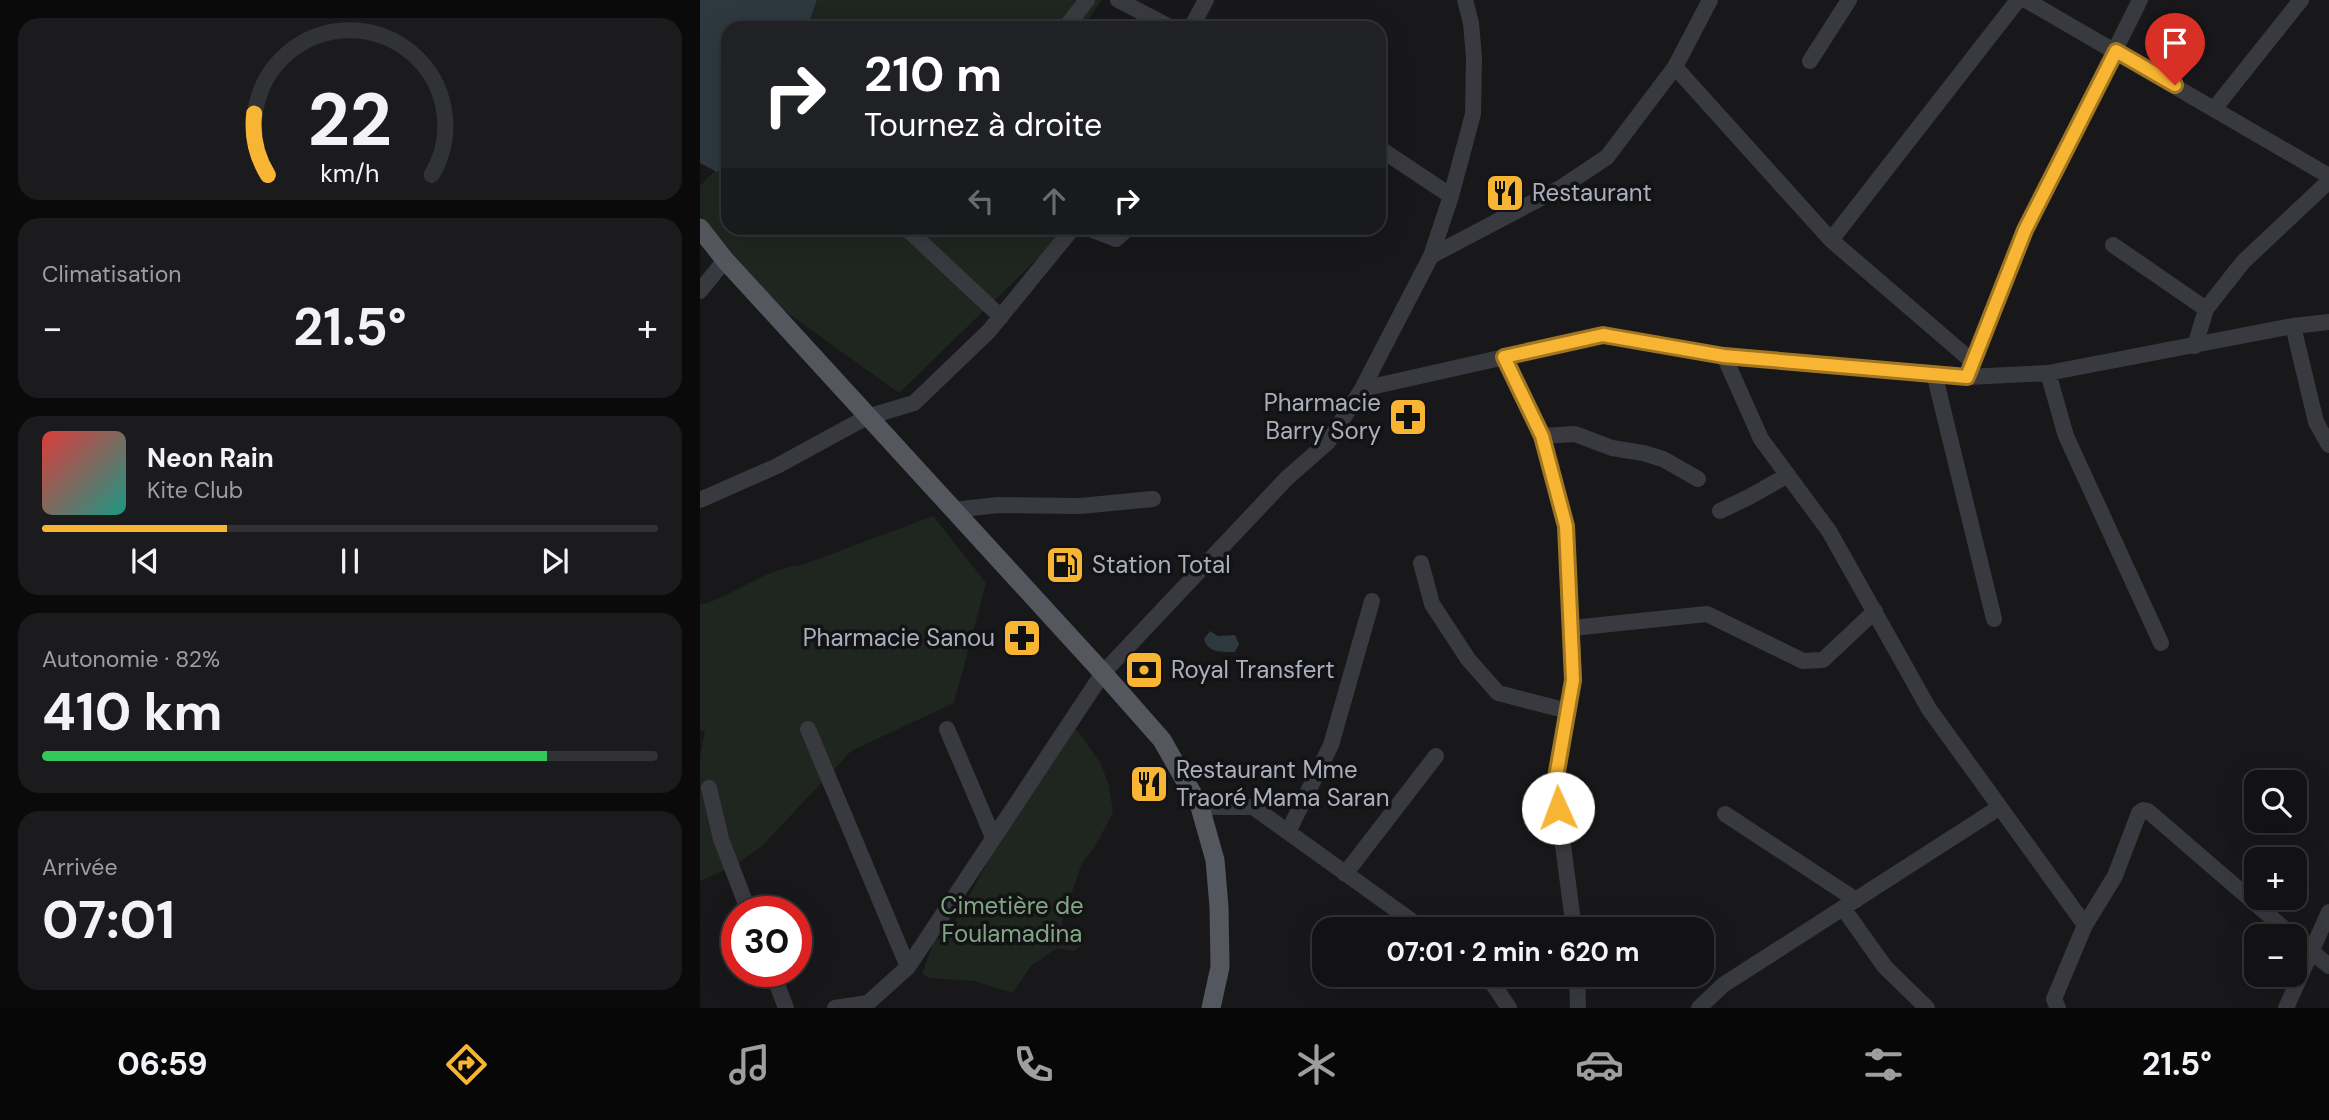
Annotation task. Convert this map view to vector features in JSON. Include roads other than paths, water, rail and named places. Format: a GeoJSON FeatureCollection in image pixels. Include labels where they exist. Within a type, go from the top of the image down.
{"type":"FeatureCollection","features":[{"type":"Feature","properties":{"kind":"main road"},"geometry":{"type":"LineString","coordinates":[[700,228],[725,260],[1162,740],[1200,807],[1215,860],[1220,967],[1211,1008]]}},
{"type":"Feature","properties":{"kind":"street"},"geometry":{"type":"LineString","coordinates":[[1070,21],[1087,0]]}},
{"type":"Feature","properties":{"kind":"street"},"geometry":{"type":"LineString","coordinates":[[1118,0],[1158,21]]}},
{"type":"Feature","properties":{"kind":"street"},"geometry":{"type":"LineString","coordinates":[[1195,21],[1206,0]]}},
{"type":"Feature","properties":{"kind":"street"},"geometry":{"type":"LineString","coordinates":[[835,1008],[868,1003],[908,967],[1103,673],[1287,478],[1328,442],[1362,389],[1431,256],[1451,196],[1473,114],[1474,58],[1471,23],[1465,0]]}},
{"type":"Feature","properties":{"kind":"street"},"geometry":{"type":"LineString","coordinates":[[1431,256],[1562,187],[1607,158],[1675,67],[1710,0]]}},
{"type":"Feature","properties":{"kind":"street"},"geometry":{"type":"LineString","coordinates":[[1810,61],[1849,0]]}},
{"type":"Feature","properties":{"kind":"street"},"geometry":{"type":"LineString","coordinates":[[1831,240],[2018,0]]}},
{"type":"Feature","properties":{"kind":"street"},"geometry":{"type":"LineString","coordinates":[[2026,0],[2329,178],[2243,262],[2206,309],[2196,346]]}},
{"type":"Feature","properties":{"kind":"street"},"geometry":{"type":"LineString","coordinates":[[1970,369],[2025,230],[2140,0]]}},
{"type":"Feature","properties":{"kind":"street"},"geometry":{"type":"LineString","coordinates":[[2214,109],[2301,0]]}},
{"type":"Feature","properties":{"kind":"street"},"geometry":{"type":"LineString","coordinates":[[1675,67],[1831,240],[1970,369]]}},
{"type":"Feature","properties":{"kind":"street"},"geometry":{"type":"LineString","coordinates":[[1386,153],[1451,196]]}},
{"type":"Feature","properties":{"kind":"street"},"geometry":{"type":"LineString","coordinates":[[913,235],[1001,317]]}},
{"type":"Feature","properties":{"kind":"street"},"geometry":{"type":"LineString","coordinates":[[700,500],[777,466],[867,417],[914,403],[1001,317],[1067,235]]}},
{"type":"Feature","properties":{"kind":"street"},"geometry":{"type":"LineString","coordinates":[[2113,245],[2206,309]]}},
{"type":"Feature","properties":{"kind":"street"},"geometry":{"type":"LineString","coordinates":[[700,291],[725,260]]}},
{"type":"Feature","properties":{"kind":"street"},"geometry":{"type":"LineString","coordinates":[[1362,389],[1603,335],[1724,356],[1934,373],[1970,369],[2048,373],[2293,326],[2329,322]]}},
{"type":"Feature","properties":{"kind":"street"},"geometry":{"type":"LineString","coordinates":[[2293,326],[2316,422],[2329,445]]}},
{"type":"Feature","properties":{"kind":"street"},"geometry":{"type":"LineString","coordinates":[[1724,356],[1761,439],[1829,531],[1929,709],[2085,925]]}},
{"type":"Feature","properties":{"kind":"street"},"geometry":{"type":"LineString","coordinates":[[1504,357],[1542,436],[1566,526],[1573,680],[1555,783],[1572,917]]}},
{"type":"Feature","properties":{"kind":"street"},"geometry":{"type":"LineString","coordinates":[[1934,373],[1994,619]]}},
{"type":"Feature","properties":{"kind":"street"},"geometry":{"type":"LineString","coordinates":[[2048,373],[2066,436],[2161,643]]}},
{"type":"Feature","properties":{"kind":"street"},"geometry":{"type":"LineString","coordinates":[[1542,436],[1575,434],[1612,447],[1664,459],[1698,479]]}},
{"type":"Feature","properties":{"kind":"street"},"geometry":{"type":"LineString","coordinates":[[1720,511],[1788,475]]}},
{"type":"Feature","properties":{"kind":"street"},"geometry":{"type":"LineString","coordinates":[[953,510],[998,505],[1080,506],[1153,499]]}},
{"type":"Feature","properties":{"kind":"street"},"geometry":{"type":"LineString","coordinates":[[1422,563],[1432,604],[1468,659],[1498,693],[1568,710]]}},
{"type":"Feature","properties":{"kind":"street"},"geometry":{"type":"LineString","coordinates":[[1288,832],[1331,745],[1372,601]]}},
{"type":"Feature","properties":{"kind":"street"},"geometry":{"type":"LineString","coordinates":[[1572,628],[1707,614],[1803,662],[1823,660],[1875,611]]}},
{"type":"Feature","properties":{"kind":"street"},"geometry":{"type":"LineString","coordinates":[[808,729],[908,967]]}},
{"type":"Feature","properties":{"kind":"street"},"geometry":{"type":"LineString","coordinates":[[947,729],[993,837]]}},
{"type":"Feature","properties":{"kind":"street"},"geometry":{"type":"LineString","coordinates":[[1345,874],[1436,756]]}},
{"type":"Feature","properties":{"kind":"street"},"geometry":{"type":"LineString","coordinates":[[709,788],[721,839],[743,896]]}},
{"type":"Feature","properties":{"kind":"street"},"geometry":{"type":"LineString","coordinates":[[1200,807],[1253,807],[1406,917]]}},
{"type":"Feature","properties":{"kind":"street"},"geometry":{"type":"LineString","coordinates":[[1699,1008],[1723,985],[2000,807]]}},
{"type":"Feature","properties":{"kind":"street"},"geometry":{"type":"LineString","coordinates":[[2058,1008],[2054,999],[2085,925],[2115,876],[2139,813],[2143,810],[2148,811],[2279,924]]}},
{"type":"Feature","properties":{"kind":"street"},"geometry":{"type":"LineString","coordinates":[[1725,814],[1850,904],[1885,967],[1927,1008]]}},
{"type":"Feature","properties":{"kind":"street"},"geometry":{"type":"LineString","coordinates":[[2286,1008],[2329,912]]}},
{"type":"Feature","properties":{"kind":"street"},"geometry":{"type":"LineString","coordinates":[[2307,948],[2329,966]]}},
{"type":"Feature","properties":{"kind":"street"},"geometry":{"type":"LineString","coordinates":[[778,987],[786,1008]]}},
{"type":"Feature","properties":{"kind":"street"},"geometry":{"type":"LineString","coordinates":[[1495,987],[1509,1008]]}},
{"type":"Feature","properties":{"kind":"street"},"geometry":{"type":"LineString","coordinates":[[1577,987],[1578,1008]]}},
{"type":"Feature","properties":{"kind":"place","name":"Restaurant"},"geometry":{"type":"Point","coordinates":[1505,193]}},
{"type":"Feature","properties":{"kind":"place","name":"Pharmacie Barry Sory"},"geometry":{"type":"Point","coordinates":[1408,417]}},
{"type":"Feature","properties":{"kind":"place","name":"Station Total"},"geometry":{"type":"Point","coordinates":[1065,565]}},
{"type":"Feature","properties":{"kind":"place","name":"Pharmacie Sanou"},"geometry":{"type":"Point","coordinates":[1022,638]}},
{"type":"Feature","properties":{"kind":"place","name":"Royal Transfert"},"geometry":{"type":"Point","coordinates":[1144,670]}},
{"type":"Feature","properties":{"kind":"place","name":"Restaurant Mme Traoré Mama Saran"},"geometry":{"type":"Point","coordinates":[1149,784]}},
{"type":"Feature","properties":{"kind":"park label","name":"Cimetière de Foulamadina"},"geometry":{"type":"Point","coordinates":[1012,920]}}]}
